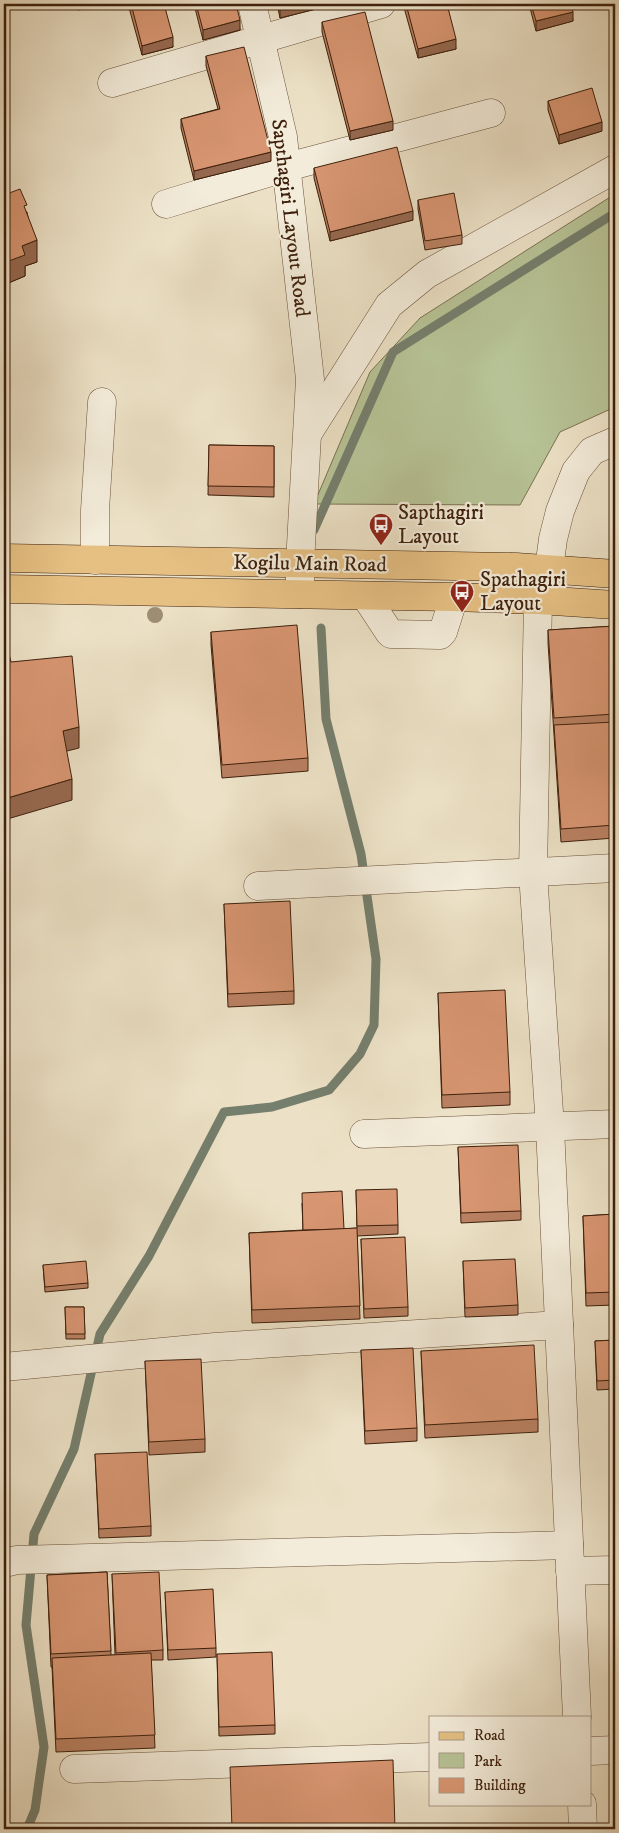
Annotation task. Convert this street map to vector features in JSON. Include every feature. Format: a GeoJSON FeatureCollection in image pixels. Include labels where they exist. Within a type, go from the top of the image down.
{"type":"FeatureCollection","features":[{"type":"Feature","properties":{"kind":"main road","name":"Kogilu Main Road"},"geometry":{"type":"LineString","coordinates":[[4,558],[516,567],[615,574]]}},
{"type":"Feature","properties":{"kind":"main road","name":"Kogilu Main Road"},"geometry":{"type":"LineString","coordinates":[[4,589],[300,594],[366,597],[454,597],[615,605]]}},
{"type":"Feature","properties":{"kind":"street","name":"Sapthagiri Layout Road"},"geometry":{"type":"LineString","coordinates":[[252,4],[283,137],[310,379],[300,594]]}},
{"type":"Feature","properties":{"kind":"street"},"geometry":{"type":"LineString","coordinates":[[112,83],[381,4]]}},
{"type":"Feature","properties":{"kind":"street"},"geometry":{"type":"LineString","coordinates":[[166,204],[287,167],[491,113]]}},
{"type":"Feature","properties":{"kind":"street","name":"Sapthagiri Layout Road"},"geometry":{"type":"LineString","coordinates":[[307,434],[389,305],[427,274],[615,169]]}},
{"type":"Feature","properties":{"kind":"street"},"geometry":{"type":"LineString","coordinates":[[94,560],[94,510],[102,402]]}},
{"type":"Feature","properties":{"kind":"street"},"geometry":{"type":"LineString","coordinates":[[578,1716],[550,1127],[533,873],[538,600],[549,570],[553,539],[560,511],[576,471],[592,451],[615,441]]}},
{"type":"Feature","properties":{"kind":"street"},"geometry":{"type":"LineString","coordinates":[[366,597],[391,634],[440,635],[443,632],[454,597]]}},
{"type":"Feature","properties":{"kind":"street"},"geometry":{"type":"LineString","coordinates":[[258,886],[615,868]]}},
{"type":"Feature","properties":{"kind":"street"},"geometry":{"type":"LineString","coordinates":[[364,1134],[615,1124]]}},
{"type":"Feature","properties":{"kind":"street"},"geometry":{"type":"LineString","coordinates":[[4,1367],[215,1347],[559,1325]]}},
{"type":"Feature","properties":{"kind":"street"},"geometry":{"type":"LineString","coordinates":[[10,1561],[570,1558],[615,1570]]}},
{"type":"Feature","properties":{"kind":"street"},"geometry":{"type":"LineString","coordinates":[[592,1751],[615,1750]]}},
{"type":"Feature","properties":{"kind":"street"},"geometry":{"type":"LineString","coordinates":[[74,1769],[429,1756]]}},
{"type":"Feature","properties":{"kind":"street"},"geometry":{"type":"LineString","coordinates":[[582,1806],[583,1829]]}},
{"type":"Feature","properties":{"kind":"green space"},"geometry":{"type":"Polygon","coordinates":[[[615,194],[615,407],[560,432],[520,505],[314,504],[370,372],[420,318],[615,194]]]}},
{"type":"Feature","properties":{"kind":"building"},"geometry":{"type":"Polygon","coordinates":[[[131,4],[164,4],[173,37],[142,46],[131,4]]]}},
{"type":"Feature","properties":{"kind":"building"},"geometry":{"type":"Polygon","coordinates":[[[196,4],[236,4],[240,20],[203,30],[196,4]]]}},
{"type":"Feature","properties":{"kind":"building"},"geometry":{"type":"Polygon","coordinates":[[[279,4],[300,4],[280,9],[279,4]]]}},
{"type":"Feature","properties":{"kind":"building"},"geometry":{"type":"Polygon","coordinates":[[[406,4],[447,4],[456,39],[418,49],[406,4]]]}},
{"type":"Feature","properties":{"kind":"building"},"geometry":{"type":"Polygon","coordinates":[[[531,4],[571,4],[573,12],[536,21],[531,4]]]}},
{"type":"Feature","properties":{"kind":"building"},"geometry":{"type":"Polygon","coordinates":[[[365,12],[393,121],[350,131],[322,22],[365,12]]]}},
{"type":"Feature","properties":{"kind":"building"},"geometry":{"type":"Polygon","coordinates":[[[244,47],[271,152],[194,171],[181,119],[220,109],[206,56],[244,47]]]}},
{"type":"Feature","properties":{"kind":"building"},"geometry":{"type":"Polygon","coordinates":[[[592,88],[602,122],[559,135],[548,101],[592,88]]]}},
{"type":"Feature","properties":{"kind":"building"},"geometry":{"type":"Polygon","coordinates":[[[397,147],[413,211],[330,232],[314,168],[397,147]]]}},
{"type":"Feature","properties":{"kind":"building"},"geometry":{"type":"Polygon","coordinates":[[[20,189],[27,205],[24,206],[37,240],[22,246],[25,255],[6,262],[4,257],[4,195],[20,189]]]}},
{"type":"Feature","properties":{"kind":"building"},"geometry":{"type":"Polygon","coordinates":[[[454,193],[462,235],[425,241],[418,200],[454,193]]]}},
{"type":"Feature","properties":{"kind":"building"},"geometry":{"type":"Polygon","coordinates":[[[4,417],[8,417],[4,460],[4,417]]]}},
{"type":"Feature","properties":{"kind":"building"},"geometry":{"type":"Polygon","coordinates":[[[209,445],[274,446],[274,487],[208,486],[209,445]]]}},
{"type":"Feature","properties":{"kind":"building"},"geometry":{"type":"Polygon","coordinates":[[[297,625],[308,758],[222,765],[211,632],[297,625]]]}},
{"type":"Feature","properties":{"kind":"building"},"geometry":{"type":"Polygon","coordinates":[[[615,626],[615,714],[554,718],[548,630],[615,626]]]}},
{"type":"Feature","properties":{"kind":"building"},"geometry":{"type":"Polygon","coordinates":[[[4,650],[8,650],[11,662],[72,656],[79,727],[63,731],[72,779],[4,799],[4,650]]]}},
{"type":"Feature","properties":{"kind":"building"},"geometry":{"type":"Polygon","coordinates":[[[615,722],[615,825],[561,829],[554,725],[615,722]]]}},
{"type":"Feature","properties":{"kind":"building"},"geometry":{"type":"Polygon","coordinates":[[[290,901],[294,991],[228,994],[224,904],[290,901]]]}},
{"type":"Feature","properties":{"kind":"building"},"geometry":{"type":"Polygon","coordinates":[[[505,990],[510,1092],[442,1095],[438,993],[505,990]]]}},
{"type":"Feature","properties":{"kind":"building"},"geometry":{"type":"Polygon","coordinates":[[[518,1145],[521,1211],[461,1213],[458,1147],[518,1145]]]}},
{"type":"Feature","properties":{"kind":"building"},"geometry":{"type":"Polygon","coordinates":[[[397,1189],[398,1225],[357,1226],[356,1190],[397,1189]]]}},
{"type":"Feature","properties":{"kind":"building"},"geometry":{"type":"Polygon","coordinates":[[[342,1191],[344,1229],[303,1230],[302,1193],[342,1191]]]}},
{"type":"Feature","properties":{"kind":"building"},"geometry":{"type":"Polygon","coordinates":[[[615,1214],[615,1292],[586,1293],[583,1216],[615,1214]]]}},
{"type":"Feature","properties":{"kind":"building"},"geometry":{"type":"Polygon","coordinates":[[[357,1228],[360,1306],[252,1310],[249,1233],[357,1228]]]}},
{"type":"Feature","properties":{"kind":"building"},"geometry":{"type":"Polygon","coordinates":[[[405,1237],[408,1307],[364,1309],[361,1239],[405,1237]]]}},
{"type":"Feature","properties":{"kind":"building"},"geometry":{"type":"Polygon","coordinates":[[[515,1259],[518,1305],[465,1308],[463,1261],[515,1259]]]}},
{"type":"Feature","properties":{"kind":"building"},"geometry":{"type":"Polygon","coordinates":[[[86,1261],[88,1283],[45,1287],[43,1265],[86,1261]]]}},
{"type":"Feature","properties":{"kind":"building"},"geometry":{"type":"Polygon","coordinates":[[[65,1307],[84,1307],[85,1334],[66,1334],[65,1307]]]}},
{"type":"Feature","properties":{"kind":"building"},"geometry":{"type":"Polygon","coordinates":[[[615,1340],[615,1380],[597,1381],[595,1341],[615,1340]]]}},
{"type":"Feature","properties":{"kind":"building"},"geometry":{"type":"Polygon","coordinates":[[[534,1345],[538,1419],[425,1425],[421,1351],[534,1345]]]}},
{"type":"Feature","properties":{"kind":"building"},"geometry":{"type":"Polygon","coordinates":[[[413,1348],[417,1428],[365,1431],[361,1350],[413,1348]]]}},
{"type":"Feature","properties":{"kind":"building"},"geometry":{"type":"Polygon","coordinates":[[[201,1359],[205,1439],[149,1442],[145,1361],[201,1359]]]}},
{"type":"Feature","properties":{"kind":"building"},"geometry":{"type":"Polygon","coordinates":[[[147,1452],[151,1526],[99,1529],[95,1454],[147,1452]]]}},
{"type":"Feature","properties":{"kind":"building"},"geometry":{"type":"Polygon","coordinates":[[[107,1572],[111,1651],[51,1654],[47,1575],[107,1572]]]}},
{"type":"Feature","properties":{"kind":"building"},"geometry":{"type":"Polygon","coordinates":[[[159,1572],[163,1650],[116,1653],[112,1574],[159,1572]]]}},
{"type":"Feature","properties":{"kind":"building"},"geometry":{"type":"Polygon","coordinates":[[[213,1589],[216,1648],[168,1650],[165,1592],[213,1589]]]}},
{"type":"Feature","properties":{"kind":"building"},"geometry":{"type":"Polygon","coordinates":[[[272,1652],[275,1725],[219,1727],[217,1654],[272,1652]]]}},
{"type":"Feature","properties":{"kind":"building"},"geometry":{"type":"Polygon","coordinates":[[[151,1653],[155,1735],[56,1739],[52,1658],[151,1653]]]}},
{"type":"Feature","properties":{"kind":"building"},"geometry":{"type":"Polygon","coordinates":[[[393,1760],[395,1829],[232,1829],[230,1767],[393,1760]]]}},
{"type":"Feature","properties":{"kind":"waterway"},"geometry":{"type":"LineString","coordinates":[[314,530],[393,352],[615,213]]}},
{"type":"Feature","properties":{"kind":"waterway"},"geometry":{"type":"LineString","coordinates":[[27,1829],[35,1810],[44,1747],[26,1625],[34,1534],[74,1449],[100,1334],[149,1256],[224,1112],[272,1107],[329,1090],[360,1054],[374,1025],[376,959],[361,854],[326,719],[321,628]]}},
{"type":"Feature","properties":{"kind":"place","name":"Sapthagiri Layout"},"geometry":{"type":"Point","coordinates":[381,546]}},
{"type":"Feature","properties":{"kind":"place","name":"Spathagiri Layout"},"geometry":{"type":"Point","coordinates":[462,613]}}]}
